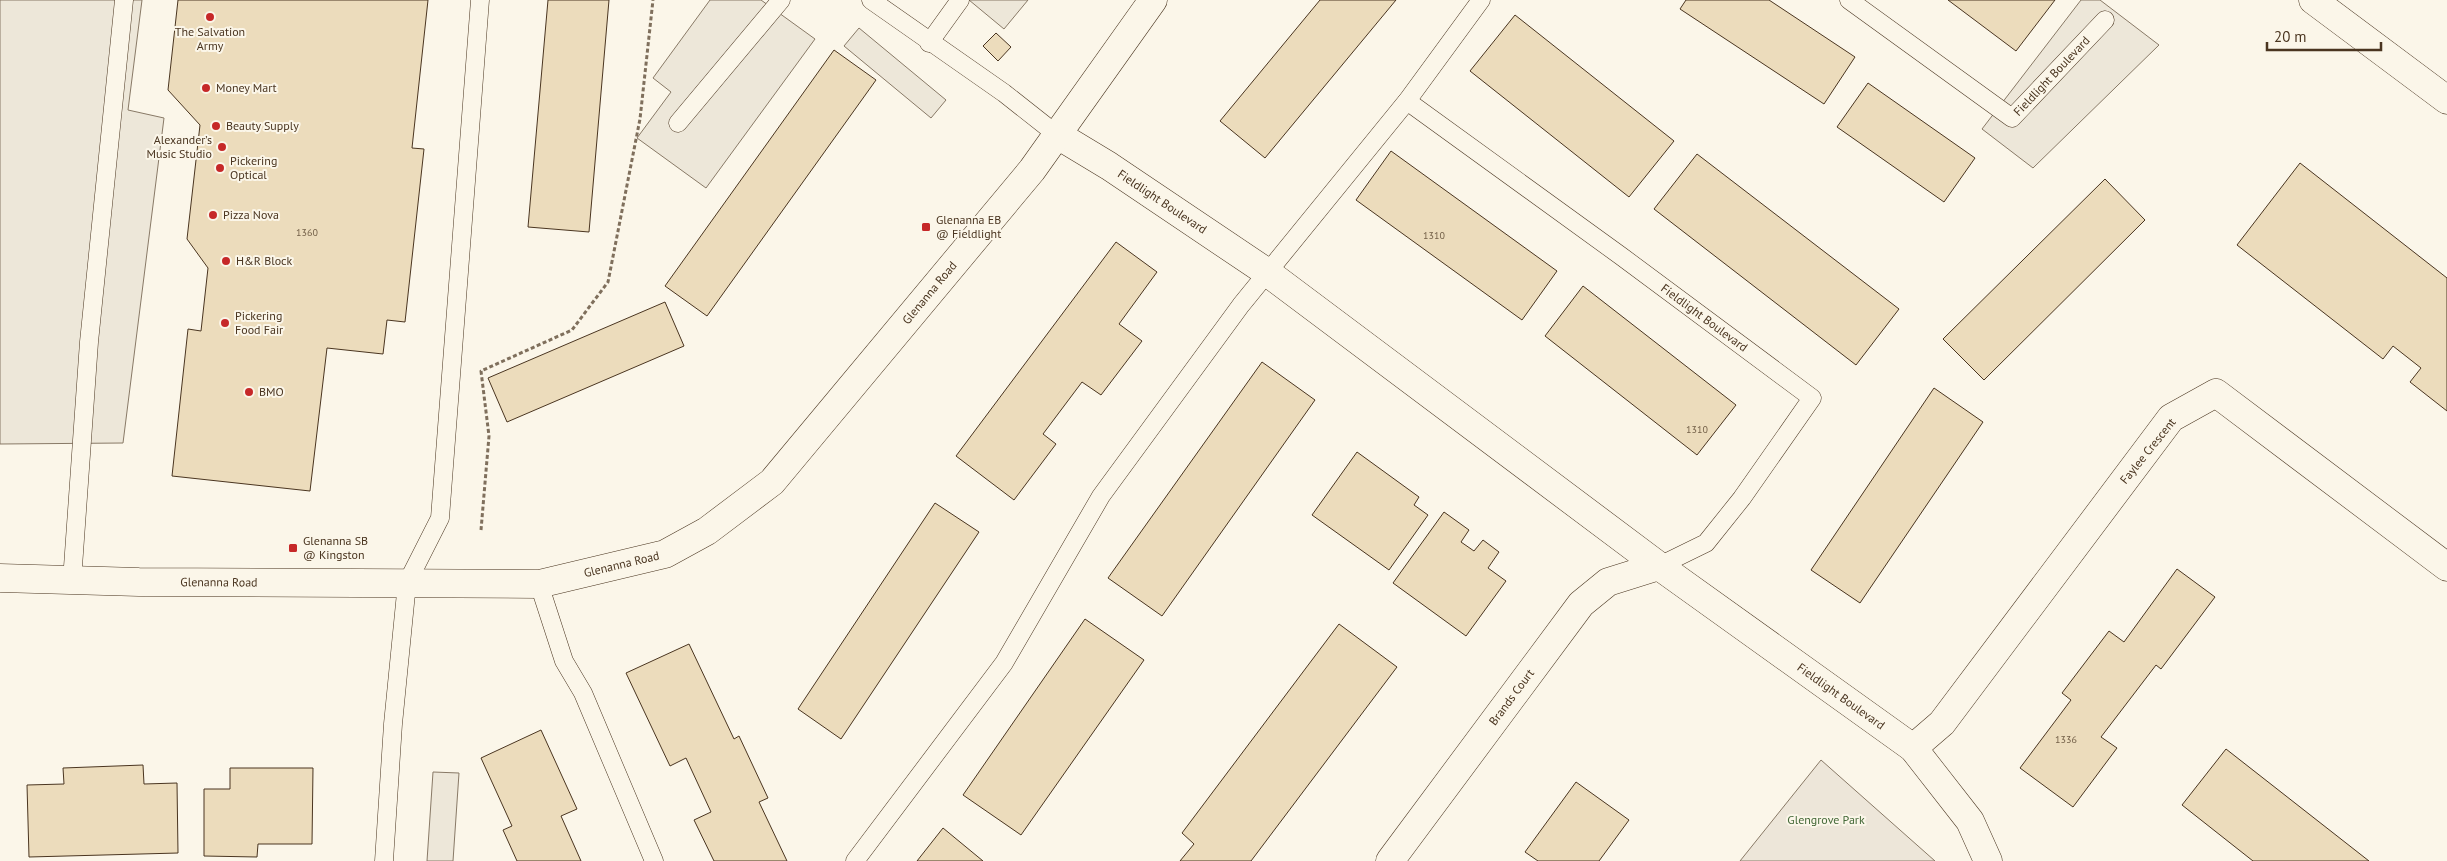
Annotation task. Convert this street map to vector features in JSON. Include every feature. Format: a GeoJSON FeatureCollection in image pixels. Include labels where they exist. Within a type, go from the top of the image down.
{"type":"FeatureCollection","features":[{"type":"Feature","properties":{"kind":"street","name":"Glenanna Road"},"geometry":{"type":"LineString","coordinates":[[0,578],[72,581],[539,584],[664,554],[707,531],[772,482],[1032,170],[1153,0]]}},
{"type":"Feature","properties":{"kind":"street"},"geometry":{"type":"LineString","coordinates":[[2313,0],[2447,100]]}},
{"type":"Feature","properties":{"kind":"street","name":"Fieldlight Boulevard"},"geometry":{"type":"LineString","coordinates":[[1056,134],[1109,166],[1268,272],[1659,566],[1913,748],[1970,821],[1988,861]]}},
{"type":"Feature","properties":{"kind":"street","name":"Faylee Crescent"},"geometry":{"type":"LineString","coordinates":[[1913,748],[1942,723],[2171,418],[2216,394],[2447,567]]}},
{"type":"Feature","properties":{"kind":"street","name":"Brands Court"},"geometry":{"type":"LineString","coordinates":[[1390,861],[1581,604],[1608,582],[1659,566]]}},
{"type":"Feature","properties":{"kind":"lane"},"geometry":{"type":"LineString","coordinates":[[72,581],[89,342],[124,0]]}},
{"type":"Feature","properties":{"kind":"lane"},"geometry":{"type":"LineString","coordinates":[[384,861],[393,724],[406,583],[440,518],[480,0]]}},
{"type":"Feature","properties":{"kind":"lane"},"geometry":{"type":"LineString","coordinates":[[678,124],[781,0]]}},
{"type":"Feature","properties":{"kind":"lane"},"geometry":{"type":"LineString","coordinates":[[871,0],[929,43],[1004,93],[1056,134]]}},
{"type":"Feature","properties":{"kind":"lane"},"geometry":{"type":"LineString","coordinates":[[929,43],[960,0]]}},
{"type":"Feature","properties":{"kind":"lane"},"geometry":{"type":"LineString","coordinates":[[855,861],[1004,663],[1101,496],[1241,305],[1406,102],[1481,0]]}},
{"type":"Feature","properties":{"kind":"lane","name":"Fieldlight Boulevard"},"geometry":{"type":"LineString","coordinates":[[1849,0],[2012,118],[2105,20]]}},
{"type":"Feature","properties":{"kind":"lane","name":"Fieldlight Boulevard"},"geometry":{"type":"LineString","coordinates":[[1406,102],[1621,256],[1812,398],[1742,498],[1706,543],[1659,566]]}},
{"type":"Feature","properties":{"kind":"lane"},"geometry":{"type":"LineString","coordinates":[[539,584],[564,661],[583,693],[654,861]]}},
{"type":"Feature","properties":{"kind":"path"},"geometry":{"type":"LineString","coordinates":[[481,530],[489,436],[481,371],[572,330],[608,282],[640,119],[653,0]]}},
{"type":"Feature","properties":{"kind":"green space","name":"Glengrove Park"},"geometry":{"type":"Polygon","coordinates":[[[1821,760],[1935,861],[1740,861],[1821,760]]]}},
{"type":"Feature","properties":{"kind":"shaded area"},"geometry":{"type":"Polygon","coordinates":[[[0,0],[142,0],[128,110],[164,118],[123,443],[0,444],[0,0]]]}},
{"type":"Feature","properties":{"kind":"shaded area"},"geometry":{"type":"Polygon","coordinates":[[[710,0],[761,0],[815,39],[706,188],[637,138],[671,92],[653,78],[710,0]]]}},
{"type":"Feature","properties":{"kind":"shaded area"},"geometry":{"type":"Polygon","coordinates":[[[969,0],[1028,0],[1004,29],[969,0]]]}},
{"type":"Feature","properties":{"kind":"shaded area"},"geometry":{"type":"Polygon","coordinates":[[[2081,0],[2100,0],[2159,45],[2033,168],[1982,129],[2081,0]]]}},
{"type":"Feature","properties":{"kind":"shaded area"},"geometry":{"type":"Polygon","coordinates":[[[859,28],[946,100],[931,118],[844,46],[859,28]]]}},
{"type":"Feature","properties":{"kind":"shaded area"},"geometry":{"type":"Polygon","coordinates":[[[433,772],[459,773],[453,861],[427,861],[433,772]]]}},
{"type":"Feature","properties":{"kind":"building"},"geometry":{"type":"Polygon","coordinates":[[[178,0],[428,0],[412,148],[424,149],[405,322],[387,320],[383,354],[327,348],[310,491],[172,476],[188,329],[201,331],[208,268],[187,239],[200,125],[168,90],[178,0]]]}},
{"type":"Feature","properties":{"kind":"building"},"geometry":{"type":"Polygon","coordinates":[[[548,0],[609,0],[589,232],[528,227],[548,0]]]}},
{"type":"Feature","properties":{"kind":"building"},"geometry":{"type":"Polygon","coordinates":[[[1320,0],[1396,0],[1265,158],[1220,121],[1320,0]]]}},
{"type":"Feature","properties":{"kind":"building"},"geometry":{"type":"Polygon","coordinates":[[[1686,0],[1769,0],[1855,57],[1824,104],[1680,9],[1686,0]]]}},
{"type":"Feature","properties":{"kind":"building"},"geometry":{"type":"Polygon","coordinates":[[[1948,0],[2055,0],[2016,51],[1948,0]]]}},
{"type":"Feature","properties":{"kind":"building"},"geometry":{"type":"Polygon","coordinates":[[[1515,15],[1674,141],[1629,197],[1470,71],[1515,15]]]}},
{"type":"Feature","properties":{"kind":"building"},"geometry":{"type":"Polygon","coordinates":[[[996,33],[1011,47],[998,61],[983,46],[996,33]]]}},
{"type":"Feature","properties":{"kind":"building"},"geometry":{"type":"Polygon","coordinates":[[[834,50],[876,80],[707,316],[665,286],[834,50]]]}},
{"type":"Feature","properties":{"kind":"building"},"geometry":{"type":"Polygon","coordinates":[[[1868,83],[1975,158],[1944,202],[1837,127],[1868,83]]]}},
{"type":"Feature","properties":{"kind":"building"},"geometry":{"type":"Polygon","coordinates":[[[1391,151],[1557,271],[1522,320],[1356,200],[1391,151]]]}},
{"type":"Feature","properties":{"kind":"building"},"geometry":{"type":"Polygon","coordinates":[[[1697,154],[1899,309],[1856,365],[1654,209],[1697,154]]]}},
{"type":"Feature","properties":{"kind":"building"},"geometry":{"type":"Polygon","coordinates":[[[2300,163],[2447,278],[2447,411],[2410,382],[2421,368],[2393,346],[2383,359],[2237,245],[2300,163]]]}},
{"type":"Feature","properties":{"kind":"building"},"geometry":{"type":"Polygon","coordinates":[[[2105,179],[2145,220],[1984,380],[1943,339],[2105,179]]]}},
{"type":"Feature","properties":{"kind":"building"},"geometry":{"type":"Polygon","coordinates":[[[1116,242],[1157,272],[1119,324],[1142,341],[1101,395],[1082,382],[1043,434],[1056,444],[1014,500],[956,456],[1116,242]]]}},
{"type":"Feature","properties":{"kind":"building"},"geometry":{"type":"Polygon","coordinates":[[[1583,286],[1736,405],[1697,455],[1545,336],[1583,286]]]}},
{"type":"Feature","properties":{"kind":"building"},"geometry":{"type":"Polygon","coordinates":[[[665,302],[684,346],[507,422],[488,378],[665,302]]]}},
{"type":"Feature","properties":{"kind":"building"},"geometry":{"type":"Polygon","coordinates":[[[1262,362],[1315,400],[1162,616],[1108,578],[1262,362]]]}},
{"type":"Feature","properties":{"kind":"building"},"geometry":{"type":"Polygon","coordinates":[[[1934,388],[1983,422],[1860,603],[1811,570],[1934,388]]]}},
{"type":"Feature","properties":{"kind":"building"},"geometry":{"type":"Polygon","coordinates":[[[1357,452],[1419,497],[1414,505],[1428,515],[1389,570],[1312,515],[1357,452]]]}},
{"type":"Feature","properties":{"kind":"building"},"geometry":{"type":"Polygon","coordinates":[[[935,503],[979,532],[841,739],[798,709],[935,503]]]}},
{"type":"Feature","properties":{"kind":"building"},"geometry":{"type":"Polygon","coordinates":[[[1444,512],[1469,530],[1461,542],[1474,551],[1483,540],[1499,552],[1488,568],[1506,581],[1466,636],[1393,583],[1444,512]]]}},
{"type":"Feature","properties":{"kind":"building"},"geometry":{"type":"Polygon","coordinates":[[[2177,569],[2215,597],[2161,669],[2156,665],[2101,737],[2117,748],[2073,807],[2020,768],[2071,700],[2062,693],[2109,631],[2124,642],[2177,569]]]}},
{"type":"Feature","properties":{"kind":"building"},"geometry":{"type":"Polygon","coordinates":[[[1085,619],[1144,660],[1021,835],[963,795],[1085,619]]]}},
{"type":"Feature","properties":{"kind":"building"},"geometry":{"type":"Polygon","coordinates":[[[1339,624],[1397,667],[1251,861],[1180,861],[1194,844],[1182,833],[1339,624]]]}},
{"type":"Feature","properties":{"kind":"building"},"geometry":{"type":"Polygon","coordinates":[[[689,644],[734,739],[739,736],[768,798],[759,802],[787,861],[714,861],[694,820],[711,812],[686,758],[670,766],[626,673],[689,644]]]}},
{"type":"Feature","properties":{"kind":"building"},"geometry":{"type":"Polygon","coordinates":[[[541,730],[577,809],[561,816],[581,861],[517,861],[503,830],[512,826],[481,758],[541,730]]]}},
{"type":"Feature","properties":{"kind":"building"},"geometry":{"type":"Polygon","coordinates":[[[2226,749],[2369,861],[2253,861],[2182,805],[2226,749]]]}},
{"type":"Feature","properties":{"kind":"building"},"geometry":{"type":"Polygon","coordinates":[[[143,765],[144,784],[177,783],[178,853],[29,857],[27,785],[64,784],[63,768],[143,765]]]}},
{"type":"Feature","properties":{"kind":"building"},"geometry":{"type":"Polygon","coordinates":[[[230,768],[313,768],[312,844],[258,844],[257,857],[204,856],[204,789],[230,789],[230,768]]]}},
{"type":"Feature","properties":{"kind":"building"},"geometry":{"type":"Polygon","coordinates":[[[1576,782],[1629,820],[1599,861],[1538,861],[1525,852],[1576,782]]]}},
{"type":"Feature","properties":{"kind":"building"},"geometry":{"type":"Polygon","coordinates":[[[943,828],[983,861],[917,861],[943,828]]]}},
{"type":"Feature","properties":{"kind":"place","name":"The Salvation Army"},"geometry":{"type":"Point","coordinates":[210,17]}},
{"type":"Feature","properties":{"kind":"place","name":"Money Mart"},"geometry":{"type":"Point","coordinates":[206,88]}},
{"type":"Feature","properties":{"kind":"place","name":"Beauty Supply"},"geometry":{"type":"Point","coordinates":[216,126]}},
{"type":"Feature","properties":{"kind":"place","name":"Alexander’s Music Studio"},"geometry":{"type":"Point","coordinates":[222,147]}},
{"type":"Feature","properties":{"kind":"place","name":"Pickering Optical"},"geometry":{"type":"Point","coordinates":[220,168]}},
{"type":"Feature","properties":{"kind":"place","name":"Pizza Nova"},"geometry":{"type":"Point","coordinates":[213,215]}},
{"type":"Feature","properties":{"kind":"place","name":"Glenanna EB @ Fieldlight"},"geometry":{"type":"Point","coordinates":[926,227]}},
{"type":"Feature","properties":{"kind":"place","name":"H&R Block"},"geometry":{"type":"Point","coordinates":[226,261]}},
{"type":"Feature","properties":{"kind":"place","name":"Pickering Food Fair"},"geometry":{"type":"Point","coordinates":[225,323]}},
{"type":"Feature","properties":{"kind":"place","name":"BMO"},"geometry":{"type":"Point","coordinates":[249,392]}},
{"type":"Feature","properties":{"kind":"place","name":"Glenanna SB @ Kingston"},"geometry":{"type":"Point","coordinates":[293,548]}}]}
